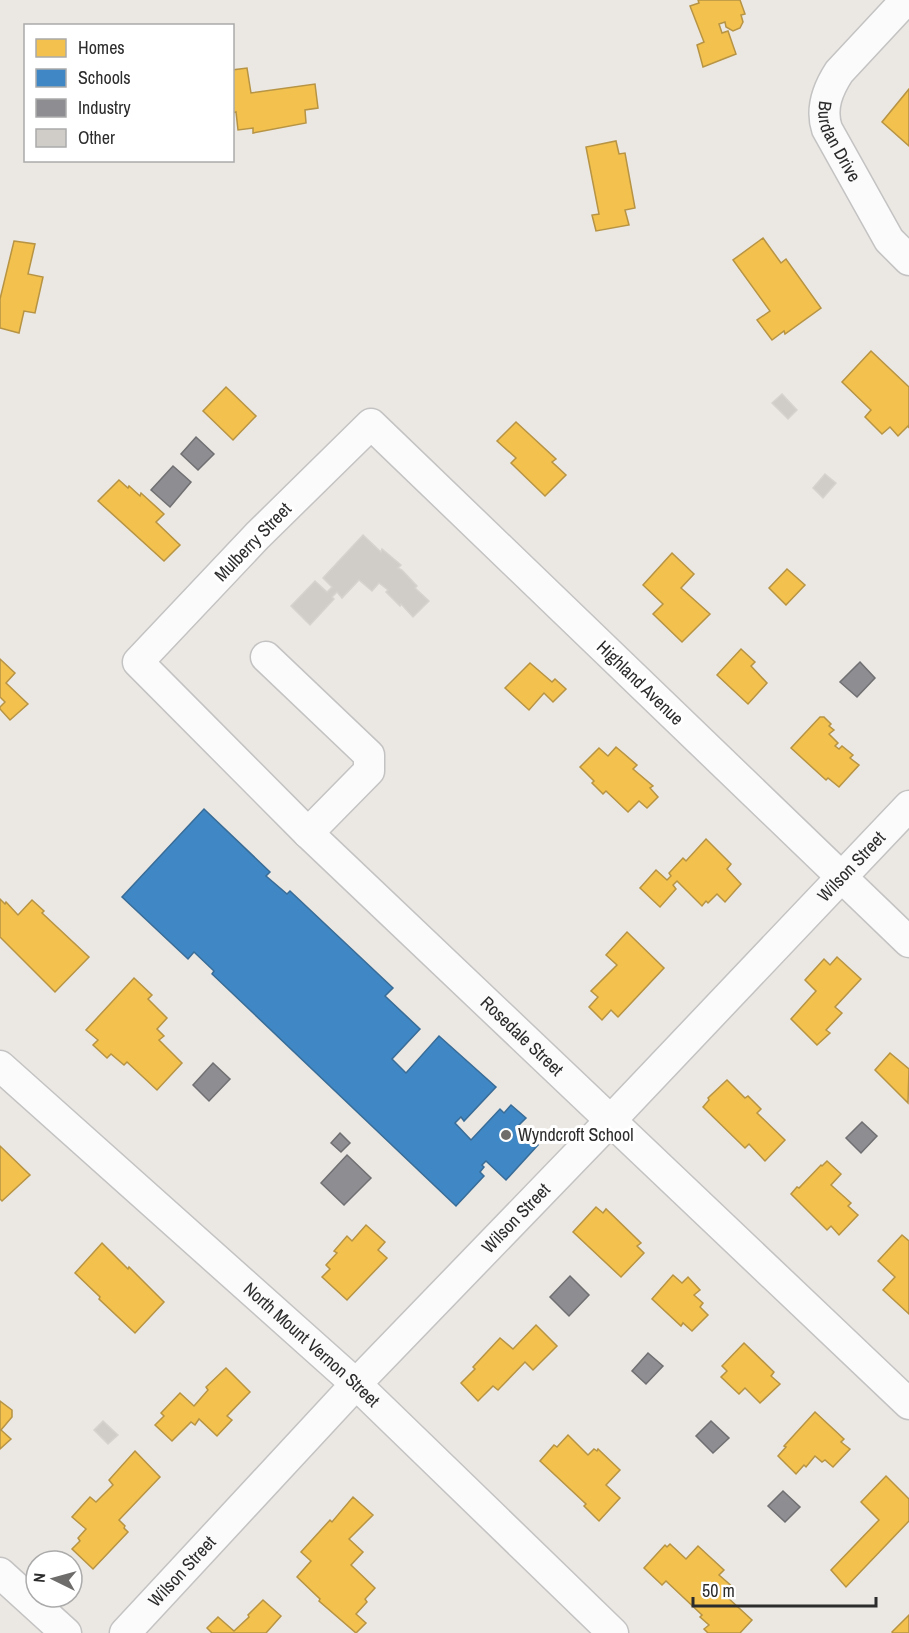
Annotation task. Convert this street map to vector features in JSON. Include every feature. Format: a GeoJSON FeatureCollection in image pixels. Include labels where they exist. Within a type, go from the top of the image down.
{"type":"FeatureCollection","features":[{"type":"Feature","properties":{"kind":"street","name":"Burdan Drive"},"geometry":{"type":"LineString","coordinates":[[906,0],[839,72],[825,102],[824,115],[826,129],[889,240],[909,260]]}},
{"type":"Feature","properties":{"kind":"street","name":"Mulberry Street"},"geometry":{"type":"LineString","coordinates":[[138,662],[257,536],[371,424]]}},
{"type":"Feature","properties":{"kind":"street","name":"Highland Avenue"},"geometry":{"type":"LineString","coordinates":[[371,424],[909,942]]}},
{"type":"Feature","properties":{"kind":"street"},"geometry":{"type":"LineString","coordinates":[[266,657],[369,755],[369,771],[308,833]]}},
{"type":"Feature","properties":{"kind":"street","name":"Rosedale Street"},"geometry":{"type":"LineString","coordinates":[[138,662],[308,833],[909,1404]]}},
{"type":"Feature","properties":{"kind":"street","name":"Wilson Street"},"geometry":{"type":"LineString","coordinates":[[125,1633],[356,1384],[909,806]]}},
{"type":"Feature","properties":{"kind":"street","name":"North Mount Vernon Street"},"geometry":{"type":"LineString","coordinates":[[0,1066],[356,1384],[613,1633]]}},
{"type":"Feature","properties":{"kind":"street"},"geometry":{"type":"LineString","coordinates":[[0,1573],[66,1633]]}},
{"type":"Feature","properties":{"kind":"building: Homes"},"geometry":{"type":"Polygon","coordinates":[[[698,0],[740,0],[745,14],[741,15],[743,22],[740,28],[733,31],[726,27],[725,22],[719,24],[722,33],[728,31],[736,54],[703,67],[697,45],[704,42],[690,6],[699,3],[698,0]]]}},
{"type":"Feature","properties":{"kind":"building: Homes"},"geometry":{"type":"Polygon","coordinates":[[[247,68],[251,93],[315,84],[318,108],[305,110],[306,123],[253,133],[253,128],[238,130],[236,112],[234,112],[234,70],[247,68]]]}},
{"type":"Feature","properties":{"kind":"building: Homes"},"geometry":{"type":"Polygon","coordinates":[[[909,89],[909,146],[882,122],[909,89]]]}},
{"type":"Feature","properties":{"kind":"building: Homes"},"geometry":{"type":"Polygon","coordinates":[[[616,141],[619,154],[625,153],[635,208],[625,210],[629,225],[596,231],[592,215],[599,214],[586,147],[616,141]]]}},
{"type":"Feature","properties":{"kind":"building: Homes"},"geometry":{"type":"Polygon","coordinates":[[[763,238],[781,263],[786,259],[821,308],[785,334],[784,331],[772,340],[757,320],[770,311],[733,260],[763,238]]]}},
{"type":"Feature","properties":{"kind":"building: Homes"},"geometry":{"type":"Polygon","coordinates":[[[14,241],[35,244],[28,274],[43,277],[35,313],[24,311],[19,333],[0,328],[0,299],[14,241]]]}},
{"type":"Feature","properties":{"kind":"building: Homes"},"geometry":{"type":"Polygon","coordinates":[[[871,351],[909,387],[909,428],[908,426],[898,436],[890,427],[882,434],[865,417],[871,410],[842,382],[871,351]]]}},
{"type":"Feature","properties":{"kind":"building: Homes"},"geometry":{"type":"Polygon","coordinates":[[[226,387],[256,416],[233,440],[203,411],[226,387]]]}},
{"type":"Feature","properties":{"kind":"building: Homes"},"geometry":{"type":"Polygon","coordinates":[[[516,422],[556,459],[552,462],[566,475],[545,496],[511,463],[516,458],[497,441],[516,422]]]}},
{"type":"Feature","properties":{"kind":"building: Homes"},"geometry":{"type":"Polygon","coordinates":[[[119,480],[140,496],[141,493],[164,514],[156,522],[180,545],[164,561],[98,501],[119,480]]]}},
{"type":"Feature","properties":{"kind":"building: Homes"},"geometry":{"type":"Polygon","coordinates":[[[672,553],[694,574],[681,588],[710,614],[682,642],[653,614],[663,604],[643,585],[672,553]]]}},
{"type":"Feature","properties":{"kind":"building: Homes"},"geometry":{"type":"Polygon","coordinates":[[[787,569],[805,585],[786,605],[769,588],[787,569]]]}},
{"type":"Feature","properties":{"kind":"building: Homes"},"geometry":{"type":"Polygon","coordinates":[[[741,649],[755,662],[751,666],[767,683],[748,704],[717,675],[741,649]]]}},
{"type":"Feature","properties":{"kind":"building: Homes"},"geometry":{"type":"Polygon","coordinates":[[[0,659],[15,673],[6,683],[28,704],[10,720],[0,709],[5,702],[0,697],[0,659]]]}},
{"type":"Feature","properties":{"kind":"building: Homes"},"geometry":{"type":"Polygon","coordinates":[[[530,663],[552,682],[555,679],[566,689],[553,702],[544,693],[529,710],[505,688],[530,663]]]}},
{"type":"Feature","properties":{"kind":"building: Homes"},"geometry":{"type":"Polygon","coordinates":[[[820,717],[824,717],[831,724],[829,726],[834,730],[829,734],[838,743],[835,746],[839,749],[842,746],[853,755],[850,758],[859,765],[839,787],[828,778],[826,780],[791,748],[820,717]]]}},
{"type":"Feature","properties":{"kind":"building: Homes"},"geometry":{"type":"Polygon","coordinates":[[[616,747],[637,765],[633,769],[653,786],[650,788],[658,797],[647,808],[639,801],[628,812],[606,791],[603,794],[580,767],[599,748],[608,756],[616,747]]]}},
{"type":"Feature","properties":{"kind":"building: Homes"},"geometry":{"type":"Polygon","coordinates":[[[706,839],[731,864],[727,869],[741,884],[725,902],[717,894],[702,906],[677,881],[673,885],[676,889],[660,907],[640,888],[656,870],[667,880],[671,876],[669,873],[683,858],[686,861],[706,839]]]}},
{"type":"Feature","properties":{"kind":"building: Homes"},"geometry":{"type":"Polygon","coordinates":[[[0,899],[18,915],[32,900],[44,911],[42,913],[89,957],[55,992],[0,937],[0,899]]]}},
{"type":"Feature","properties":{"kind":"building: Homes"},"geometry":{"type":"Polygon","coordinates":[[[627,932],[664,968],[618,1017],[611,1010],[602,1020],[589,1007],[598,997],[591,991],[617,965],[606,955],[627,932]]]}},
{"type":"Feature","properties":{"kind":"building: Homes"},"geometry":{"type":"Polygon","coordinates":[[[837,957],[861,979],[835,1007],[842,1013],[826,1030],[830,1033],[817,1045],[791,1019],[816,991],[805,980],[824,959],[830,965],[837,957]]]}},
{"type":"Feature","properties":{"kind":"building: Homes"},"geometry":{"type":"Polygon","coordinates":[[[134,978],[152,995],[148,999],[167,1018],[157,1029],[164,1036],[159,1040],[182,1063],[157,1090],[127,1062],[124,1065],[111,1054],[107,1058],[93,1045],[98,1040],[86,1030],[134,978]]]}},
{"type":"Feature","properties":{"kind":"building: Homes"},"geometry":{"type":"Polygon","coordinates":[[[890,1053],[909,1069],[908,1103],[875,1070],[890,1053]]]}},
{"type":"Feature","properties":{"kind":"building: Homes"},"geometry":{"type":"Polygon","coordinates":[[[727,1080],[745,1098],[748,1096],[761,1109],[757,1113],[785,1140],[765,1161],[749,1144],[745,1148],[703,1107],[709,1100],[708,1098],[727,1080]]]}},
{"type":"Feature","properties":{"kind":"building: Homes"},"geometry":{"type":"Polygon","coordinates":[[[0,1146],[30,1175],[2,1201],[0,1199],[0,1146]]]}},
{"type":"Feature","properties":{"kind":"building: Homes"},"geometry":{"type":"Polygon","coordinates":[[[827,1161],[841,1174],[831,1185],[851,1203],[848,1206],[858,1215],[839,1235],[831,1226],[827,1230],[791,1194],[827,1161]]]}},
{"type":"Feature","properties":{"kind":"building: Homes"},"geometry":{"type":"Polygon","coordinates":[[[596,1207],[603,1213],[606,1209],[641,1243],[637,1246],[644,1253],[621,1277],[573,1232],[596,1207]]]}},
{"type":"Feature","properties":{"kind":"building: Homes"},"geometry":{"type":"Polygon","coordinates":[[[366,1225],[385,1242],[378,1250],[387,1258],[347,1300],[322,1277],[330,1269],[326,1265],[337,1253],[334,1251],[347,1236],[352,1241],[366,1225]]]}},
{"type":"Feature","properties":{"kind":"building: Homes"},"geometry":{"type":"Polygon","coordinates":[[[902,1235],[909,1241],[909,1314],[883,1290],[895,1277],[878,1261],[902,1235]]]}},
{"type":"Feature","properties":{"kind":"building: Homes"},"geometry":{"type":"Polygon","coordinates":[[[102,1243],[164,1302],[135,1333],[75,1273],[102,1243]]]}},
{"type":"Feature","properties":{"kind":"building: Homes"},"geometry":{"type":"Polygon","coordinates":[[[673,1275],[682,1283],[688,1277],[700,1290],[694,1295],[703,1303],[700,1307],[708,1315],[692,1331],[683,1323],[681,1326],[652,1299],[673,1275]]]}},
{"type":"Feature","properties":{"kind":"building: Homes"},"geometry":{"type":"Polygon","coordinates":[[[536,1325],[557,1346],[533,1370],[525,1362],[498,1390],[493,1386],[478,1401],[461,1383],[475,1369],[473,1367],[500,1338],[513,1349],[536,1325]]]}},
{"type":"Feature","properties":{"kind":"building: Homes"},"geometry":{"type":"Polygon","coordinates":[[[744,1343],[774,1372],[771,1376],[780,1384],[760,1403],[745,1388],[739,1394],[721,1377],[727,1371],[722,1366],[744,1343]]]}},
{"type":"Feature","properties":{"kind":"building: Homes"},"geometry":{"type":"Polygon","coordinates":[[[226,1368],[250,1392],[227,1416],[232,1420],[217,1436],[199,1419],[195,1425],[191,1422],[172,1441],[155,1425],[164,1416],[161,1413],[180,1393],[194,1406],[208,1390],[206,1387],[226,1368]]]}},
{"type":"Feature","properties":{"kind":"building: Homes"},"geometry":{"type":"Polygon","coordinates":[[[0,1401],[12,1410],[12,1417],[1,1430],[11,1439],[0,1449],[0,1401]]]}},
{"type":"Feature","properties":{"kind":"building: Homes"},"geometry":{"type":"Polygon","coordinates":[[[815,1412],[844,1439],[841,1442],[850,1449],[833,1467],[825,1460],[822,1462],[815,1456],[796,1474],[778,1456],[786,1447],[784,1446],[815,1412]]]}},
{"type":"Feature","properties":{"kind":"building: Homes"},"geometry":{"type":"Polygon","coordinates":[[[568,1435],[588,1455],[594,1449],[597,1451],[598,1449],[620,1470],[606,1485],[620,1498],[599,1521],[584,1506],[586,1504],[540,1461],[554,1445],[557,1447],[568,1435]]]}},
{"type":"Feature","properties":{"kind":"building: Homes"},"geometry":{"type":"Polygon","coordinates":[[[135,1451],[160,1477],[119,1520],[128,1532],[93,1569],[84,1560],[84,1549],[72,1549],[80,1541],[78,1538],[86,1529],[72,1517],[90,1497],[96,1502],[113,1485],[109,1480],[135,1451]]]}},
{"type":"Feature","properties":{"kind":"building: Homes"},"geometry":{"type":"Polygon","coordinates":[[[886,1476],[909,1499],[909,1521],[846,1587],[831,1570],[879,1520],[861,1502],[886,1476]]]}},
{"type":"Feature","properties":{"kind":"building: Homes"},"geometry":{"type":"Polygon","coordinates":[[[353,1497],[373,1515],[349,1539],[363,1552],[351,1565],[375,1588],[365,1599],[367,1602],[356,1614],[366,1623],[356,1633],[319,1601],[320,1599],[297,1577],[311,1561],[301,1552],[330,1520],[332,1522],[353,1497]]]}},
{"type":"Feature","properties":{"kind":"building: Homes"},"geometry":{"type":"Polygon","coordinates":[[[670,1544],[686,1559],[698,1546],[724,1570],[719,1575],[734,1588],[726,1596],[752,1620],[740,1633],[708,1633],[704,1629],[709,1625],[700,1617],[702,1615],[666,1581],[662,1585],[644,1568],[665,1545],[667,1547],[670,1544]]]}},
{"type":"Feature","properties":{"kind":"building: Homes"},"geometry":{"type":"Polygon","coordinates":[[[263,1600],[281,1616],[266,1633],[212,1633],[207,1628],[218,1617],[234,1631],[263,1600]]]}},
{"type":"Feature","properties":{"kind":"building: Homes"},"geometry":{"type":"Polygon","coordinates":[[[909,1615],[909,1633],[893,1633],[892,1632],[909,1615]]]}},
{"type":"Feature","properties":{"kind":"building: Schools","name":"Wyndcroft School"},"geometry":{"type":"Polygon","coordinates":[[[204,809],[270,872],[266,876],[287,894],[290,891],[393,988],[385,996],[420,1029],[392,1059],[406,1073],[439,1036],[496,1087],[464,1121],[461,1117],[455,1123],[471,1140],[500,1109],[504,1113],[511,1105],[526,1118],[518,1126],[538,1145],[506,1180],[486,1161],[480,1172],[484,1176],[456,1206],[212,974],[214,971],[194,952],[188,959],[122,897],[204,809]]]}},
{"type":"Feature","properties":{"kind":"building: Industry"},"geometry":{"type":"Polygon","coordinates":[[[196,437],[214,454],[198,470],[181,454],[196,437]]]}},
{"type":"Feature","properties":{"kind":"building: Industry"},"geometry":{"type":"Polygon","coordinates":[[[173,466],[191,482],[170,507],[151,490],[173,466]]]}},
{"type":"Feature","properties":{"kind":"building: Industry"},"geometry":{"type":"Polygon","coordinates":[[[860,662],[875,678],[857,697],[840,682],[860,662]]]}},
{"type":"Feature","properties":{"kind":"building: Industry"},"geometry":{"type":"Polygon","coordinates":[[[213,1063],[230,1079],[209,1101],[193,1085],[213,1063]]]}},
{"type":"Feature","properties":{"kind":"building: Industry"},"geometry":{"type":"Polygon","coordinates":[[[862,1122],[877,1136],[861,1153],[846,1138],[862,1122]]]}},
{"type":"Feature","properties":{"kind":"building: Industry"},"geometry":{"type":"Polygon","coordinates":[[[340,1133],[350,1143],[341,1152],[331,1143],[340,1133]]]}},
{"type":"Feature","properties":{"kind":"building: Industry"},"geometry":{"type":"Polygon","coordinates":[[[347,1155],[371,1178],[344,1205],[321,1183],[347,1155]]]}},
{"type":"Feature","properties":{"kind":"building: Industry"},"geometry":{"type":"Polygon","coordinates":[[[570,1276],[589,1295],[569,1316],[550,1297],[570,1276]]]}},
{"type":"Feature","properties":{"kind":"building: Industry"},"geometry":{"type":"Polygon","coordinates":[[[648,1353],[663,1366],[646,1384],[632,1371],[648,1353]]]}},
{"type":"Feature","properties":{"kind":"building: Industry"},"geometry":{"type":"Polygon","coordinates":[[[711,1421],[729,1438],[713,1453],[696,1436],[711,1421]]]}},
{"type":"Feature","properties":{"kind":"building: Industry"},"geometry":{"type":"Polygon","coordinates":[[[783,1491],[800,1507],[785,1522],[768,1506],[783,1491]]]}},
{"type":"Feature","properties":{"kind":"building: Other"},"geometry":{"type":"Polygon","coordinates":[[[782,394],[797,410],[788,419],[772,403],[782,394]]]}},
{"type":"Feature","properties":{"kind":"building: Other"},"geometry":{"type":"Polygon","coordinates":[[[825,474],[836,483],[823,498],[813,488],[825,474]]]}},
{"type":"Feature","properties":{"kind":"building: Other"},"geometry":{"type":"Polygon","coordinates":[[[363,535],[381,552],[382,549],[401,565],[398,568],[429,601],[413,617],[379,583],[372,591],[359,580],[342,598],[337,592],[332,597],[334,599],[310,625],[291,606],[315,581],[327,592],[332,587],[323,578],[363,535]]]}},
{"type":"Feature","properties":{"kind":"building: Other"},"geometry":{"type":"Polygon","coordinates":[[[103,1421],[118,1435],[108,1444],[94,1430],[103,1421]]]}},
{"type":"Feature","properties":{"kind":"place","name":"Wyndcroft School"},"geometry":{"type":"Point","coordinates":[506,1135]}}]}
